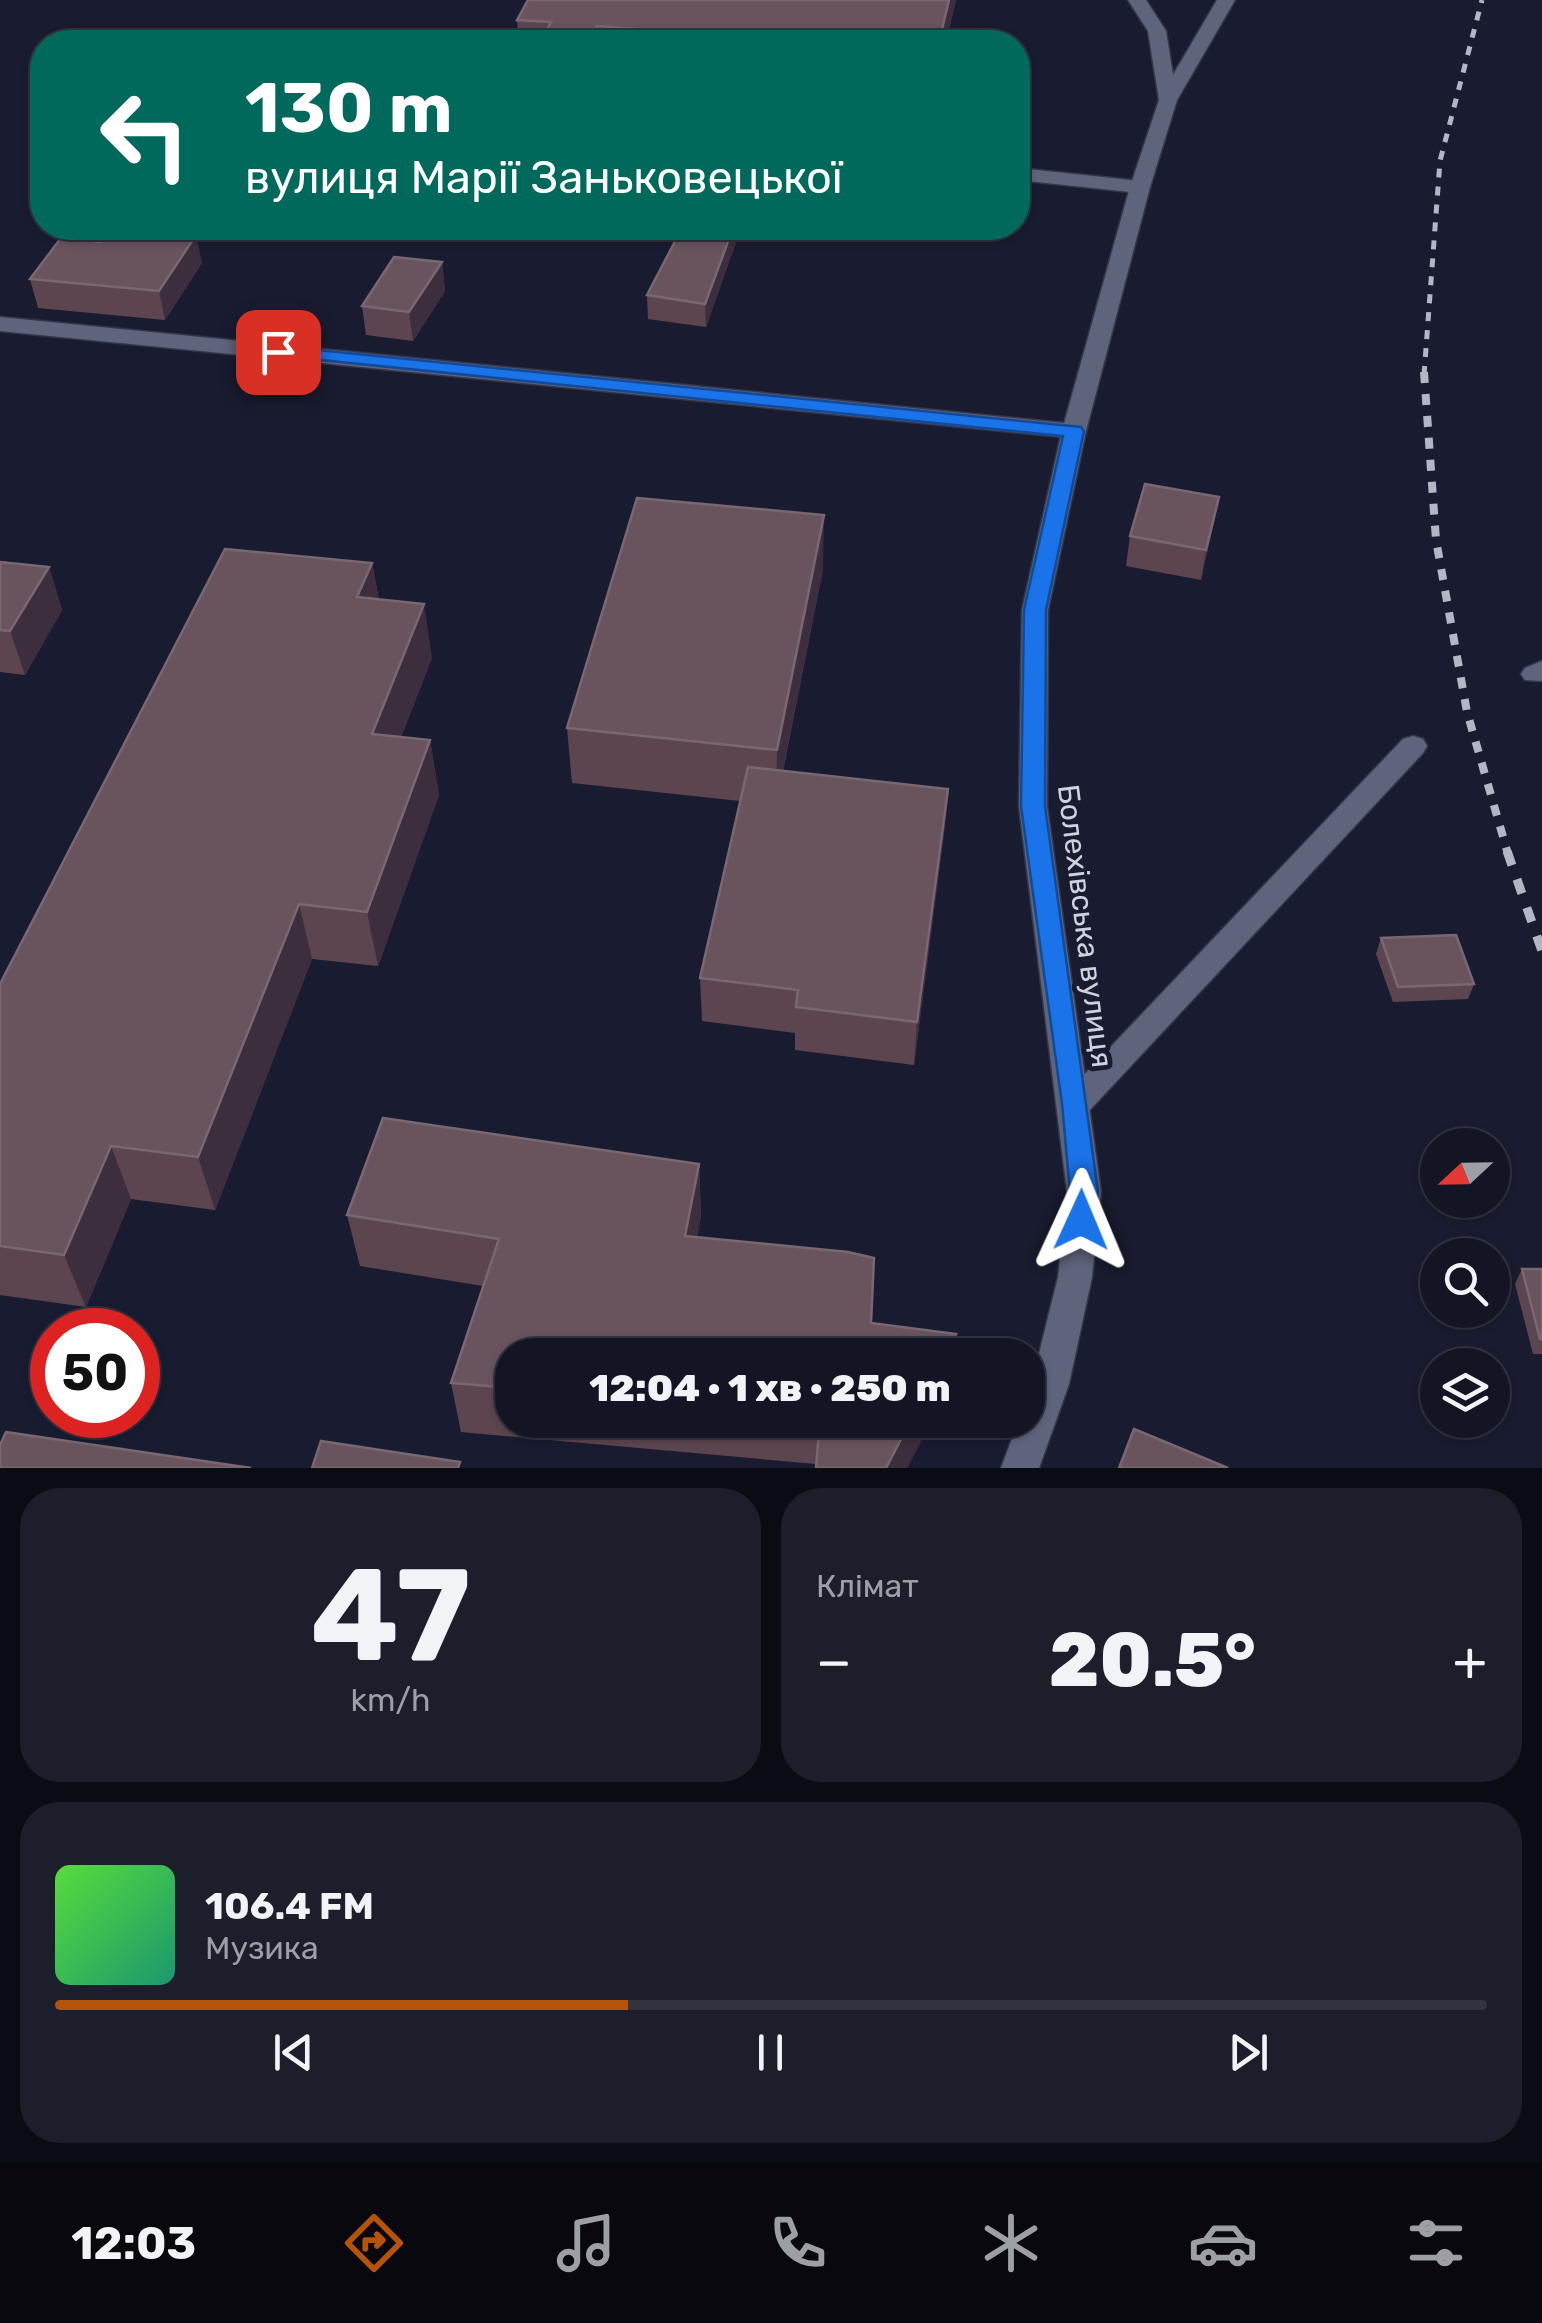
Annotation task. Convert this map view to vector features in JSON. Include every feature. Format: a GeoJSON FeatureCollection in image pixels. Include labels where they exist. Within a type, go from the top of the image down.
{"type":"FeatureCollection","features":[{"type":"Feature","properties":{"kind":"main road","name":"Болехівська вулиця"},"geometry":{"type":"LineString","coordinates":[[1137,0],[1156,31],[1168,100]]}},
{"type":"Feature","properties":{"kind":"main road","name":"Болехівська вулиця"},"geometry":{"type":"LineString","coordinates":[[1020,1468],[1050,1384],[1075,1276],[1084,1192],[1033,806],[1035,610],[1074,431],[1140,187],[1168,100],[1226,0]]}},
{"type":"Feature","properties":{"kind":"main road"},"geometry":{"type":"LineString","coordinates":[[1030,175],[1140,187]]}},
{"type":"Feature","properties":{"kind":"main road"},"geometry":{"type":"LineString","coordinates":[[0,324],[1074,431]]}},
{"type":"Feature","properties":{"kind":"main road"},"geometry":{"type":"LineString","coordinates":[[1075,1104],[1412,746]]}},
{"type":"Feature","properties":{"kind":"building"},"geometry":{"type":"Polygon","coordinates":[[[528,0],[949,0],[942,30],[652,30],[597,26],[595,30],[547,30],[551,22],[517,20],[528,0]]]}},
{"type":"Feature","properties":{"kind":"building"},"geometry":{"type":"Polygon","coordinates":[[[59,240],[193,240],[159,291],[30,279],[59,240]]]}},
{"type":"Feature","properties":{"kind":"building"},"geometry":{"type":"Polygon","coordinates":[[[676,240],[729,240],[705,304],[647,295],[676,240]]]}},
{"type":"Feature","properties":{"kind":"building"},"geometry":{"type":"Polygon","coordinates":[[[394,257],[442,262],[409,312],[362,306],[394,257]]]}},
{"type":"Feature","properties":{"kind":"building"},"geometry":{"type":"Polygon","coordinates":[[[1145,484],[1219,497],[1206,550],[1130,536],[1145,484]]]}},
{"type":"Feature","properties":{"kind":"building"},"geometry":{"type":"Polygon","coordinates":[[[637,498],[824,515],[777,750],[567,728],[637,498]]]}},
{"type":"Feature","properties":{"kind":"building"},"geometry":{"type":"Polygon","coordinates":[[[225,549],[372,563],[357,597],[424,604],[372,734],[430,740],[367,912],[299,904],[198,1157],[111,1146],[64,1255],[0,1246],[0,984],[225,549]]]}},
{"type":"Feature","properties":{"kind":"building"},"geometry":{"type":"Polygon","coordinates":[[[0,562],[49,567],[10,631],[0,630],[0,562]]]}},
{"type":"Feature","properties":{"kind":"building"},"geometry":{"type":"Polygon","coordinates":[[[748,767],[948,789],[917,1022],[796,1007],[798,990],[700,978],[748,767]]]}},
{"type":"Feature","properties":{"kind":"building"},"geometry":{"type":"Polygon","coordinates":[[[1456,935],[1474,984],[1398,987],[1381,938],[1456,935]]]}},
{"type":"Feature","properties":{"kind":"building"},"geometry":{"type":"Polygon","coordinates":[[[383,1118],[699,1164],[685,1236],[874,1258],[871,1323],[956,1334],[954,1338],[495,1338],[495,1387],[451,1383],[499,1239],[347,1215],[383,1118]]]}},
{"type":"Feature","properties":{"kind":"building"},"geometry":{"type":"Polygon","coordinates":[[[1522,1269],[1542,1269],[1542,1339],[1540,1339],[1522,1269]]]}},
{"type":"Feature","properties":{"kind":"building"},"geometry":{"type":"Polygon","coordinates":[[[1134,1429],[1228,1468],[1119,1468],[1134,1429]]]}},
{"type":"Feature","properties":{"kind":"building"},"geometry":{"type":"Polygon","coordinates":[[[6,1432],[251,1468],[0,1468],[0,1445],[6,1432]]]}},
{"type":"Feature","properties":{"kind":"building"},"geometry":{"type":"Polygon","coordinates":[[[818,1438],[902,1438],[886,1468],[816,1468],[818,1438]]]}},
{"type":"Feature","properties":{"kind":"building"},"geometry":{"type":"Polygon","coordinates":[[[321,1441],[460,1462],[458,1468],[312,1468],[321,1441]]]}},
{"type":"Feature","properties":{"kind":"railway"},"geometry":{"type":"LineString","coordinates":[[1424,374],[1440,161],[1482,0]]}},
{"type":"Feature","properties":{"kind":"railway"},"geometry":{"type":"LineString","coordinates":[[1424,374],[1436,540],[1467,712],[1508,853]]}},
{"type":"Feature","properties":{"kind":"railway"},"geometry":{"type":"LineString","coordinates":[[1508,853],[1542,951]]}},
{"type":"Feature","properties":{"kind":"route"},"geometry":{"type":"LineString","coordinates":[[278,352],[1074,431],[1035,610],[1033,806],[1075,1104],[1084,1192],[1081,1220]]}}]}
